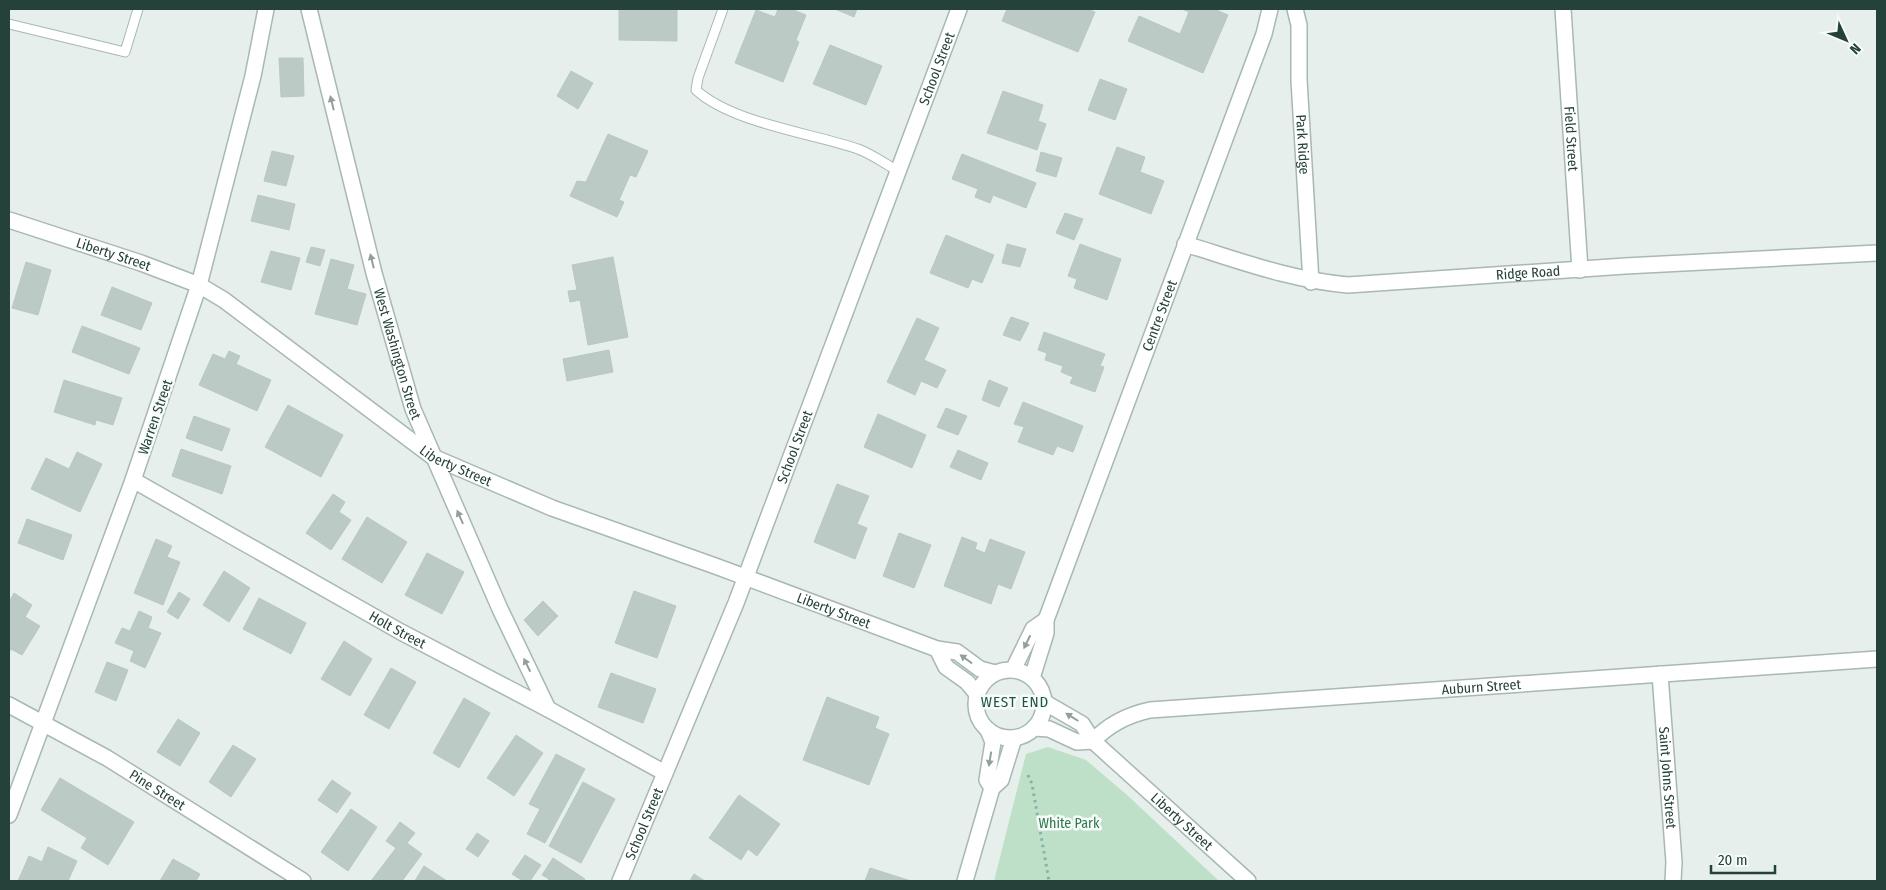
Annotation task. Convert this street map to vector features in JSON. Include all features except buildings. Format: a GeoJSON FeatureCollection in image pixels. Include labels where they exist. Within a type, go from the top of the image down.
{"type":"FeatureCollection","features":[{"type":"Feature","properties":{"kind":"street","name":"Warren Street"},"geometry":{"type":"LineString","coordinates":[[9,815],[134,480],[199,285],[253,76],[266,9]]}},
{"type":"Feature","properties":{"kind":"street","name":"West Washington Street"},"geometry":{"type":"LineString","coordinates":[[309,9],[374,273],[414,409],[433,458],[500,609],[548,709]]}},
{"type":"Feature","properties":{"kind":"street","name":"School Street"},"geometry":{"type":"LineString","coordinates":[[620,881],[746,577],[959,9]]}},
{"type":"Feature","properties":{"kind":"street","name":"Centre Street"},"geometry":{"type":"LineString","coordinates":[[1032,678],[1046,633],[1046,620],[1264,34],[1270,9]]}},
{"type":"Feature","properties":{"kind":"street","name":"Park Ridge"},"geometry":{"type":"LineString","coordinates":[[1295,9],[1299,25],[1300,80],[1311,282]]}},
{"type":"Feature","properties":{"kind":"street","name":"Field Street"},"geometry":{"type":"LineString","coordinates":[[1563,9],[1580,270]]}},
{"type":"Feature","properties":{"kind":"street","name":"Liberty Street"},"geometry":{"type":"LineString","coordinates":[[9,220],[141,263],[199,285],[224,300],[433,458],[552,508],[746,577],[937,649],[957,652],[980,669],[995,673]]}},
{"type":"Feature","properties":{"kind":"street","name":"Ridge Road"},"geometry":{"type":"LineString","coordinates":[[1185,244],[1311,282],[1348,285],[1625,266],[1877,253]]}},
{"type":"Feature","properties":{"kind":"street","name":"Holt Street"},"geometry":{"type":"LineString","coordinates":[[134,480],[400,632],[548,709],[665,773]]}},
{"type":"Feature","properties":{"kind":"street","name":"Centre Street"},"geometry":{"type":"LineString","coordinates":[[1013,670],[1033,629],[1046,620]]}},
{"type":"Feature","properties":{"kind":"street"},"geometry":{"type":"LineString","coordinates":[[937,649],[946,667],[967,682],[977,694]]}},
{"type":"Feature","properties":{"kind":"street","name":"Auburn Street"},"geometry":{"type":"LineString","coordinates":[[1093,741],[1106,728],[1124,718],[1150,710],[1877,659]]}},
{"type":"Feature","properties":{"kind":"street"},"geometry":{"type":"LineString","coordinates":[[992,788],[987,780],[993,742],[988,730],[977,714],[977,694],[981,686],[995,673],[1013,670],[1032,678],[1038,684],[1044,702],[1043,712],[1034,728]]}},
{"type":"Feature","properties":{"kind":"street","name":"Saint Johns Street"},"geometry":{"type":"LineString","coordinates":[[1660,674],[1674,862],[1673,881]]}},
{"type":"Feature","properties":{"kind":"street","name":"Liberty Street"},"geometry":{"type":"LineString","coordinates":[[1044,702],[1082,724],[1093,741],[1248,881]]}},
{"type":"Feature","properties":{"kind":"street","name":"Pine Street"},"geometry":{"type":"LineString","coordinates":[[9,705],[107,758],[303,881]]}},
{"type":"Feature","properties":{"kind":"street"},"geometry":{"type":"LineString","coordinates":[[988,730],[996,735],[1014,738],[1034,728],[1049,729],[1077,742],[1093,741]]}},
{"type":"Feature","properties":{"kind":"street"},"geometry":{"type":"LineString","coordinates":[[965,881],[992,788],[1001,780],[1014,738]]}},
{"type":"Feature","properties":{"kind":"lane"},"geometry":{"type":"LineString","coordinates":[[9,24],[125,52],[138,9]]}},
{"type":"Feature","properties":{"kind":"lane"},"geometry":{"type":"LineString","coordinates":[[723,9],[698,78],[696,90],[707,100],[756,119],[859,150],[898,171]]}},
{"type":"Feature","properties":{"kind":"path"},"geometry":{"type":"LineString","coordinates":[[1028,775],[1032,784],[1048,881]]}},
{"type":"Feature","properties":{"kind":"green space","name":"White Park"},"geometry":{"type":"Polygon","coordinates":[[[1048,747],[1086,760],[1126,794],[1219,881],[994,881],[1026,754],[1048,747]]]}},
{"type":"Feature","properties":{"kind":"district","name":"WEST END"},"geometry":{"type":"Point","coordinates":[1015,702]}}]}
